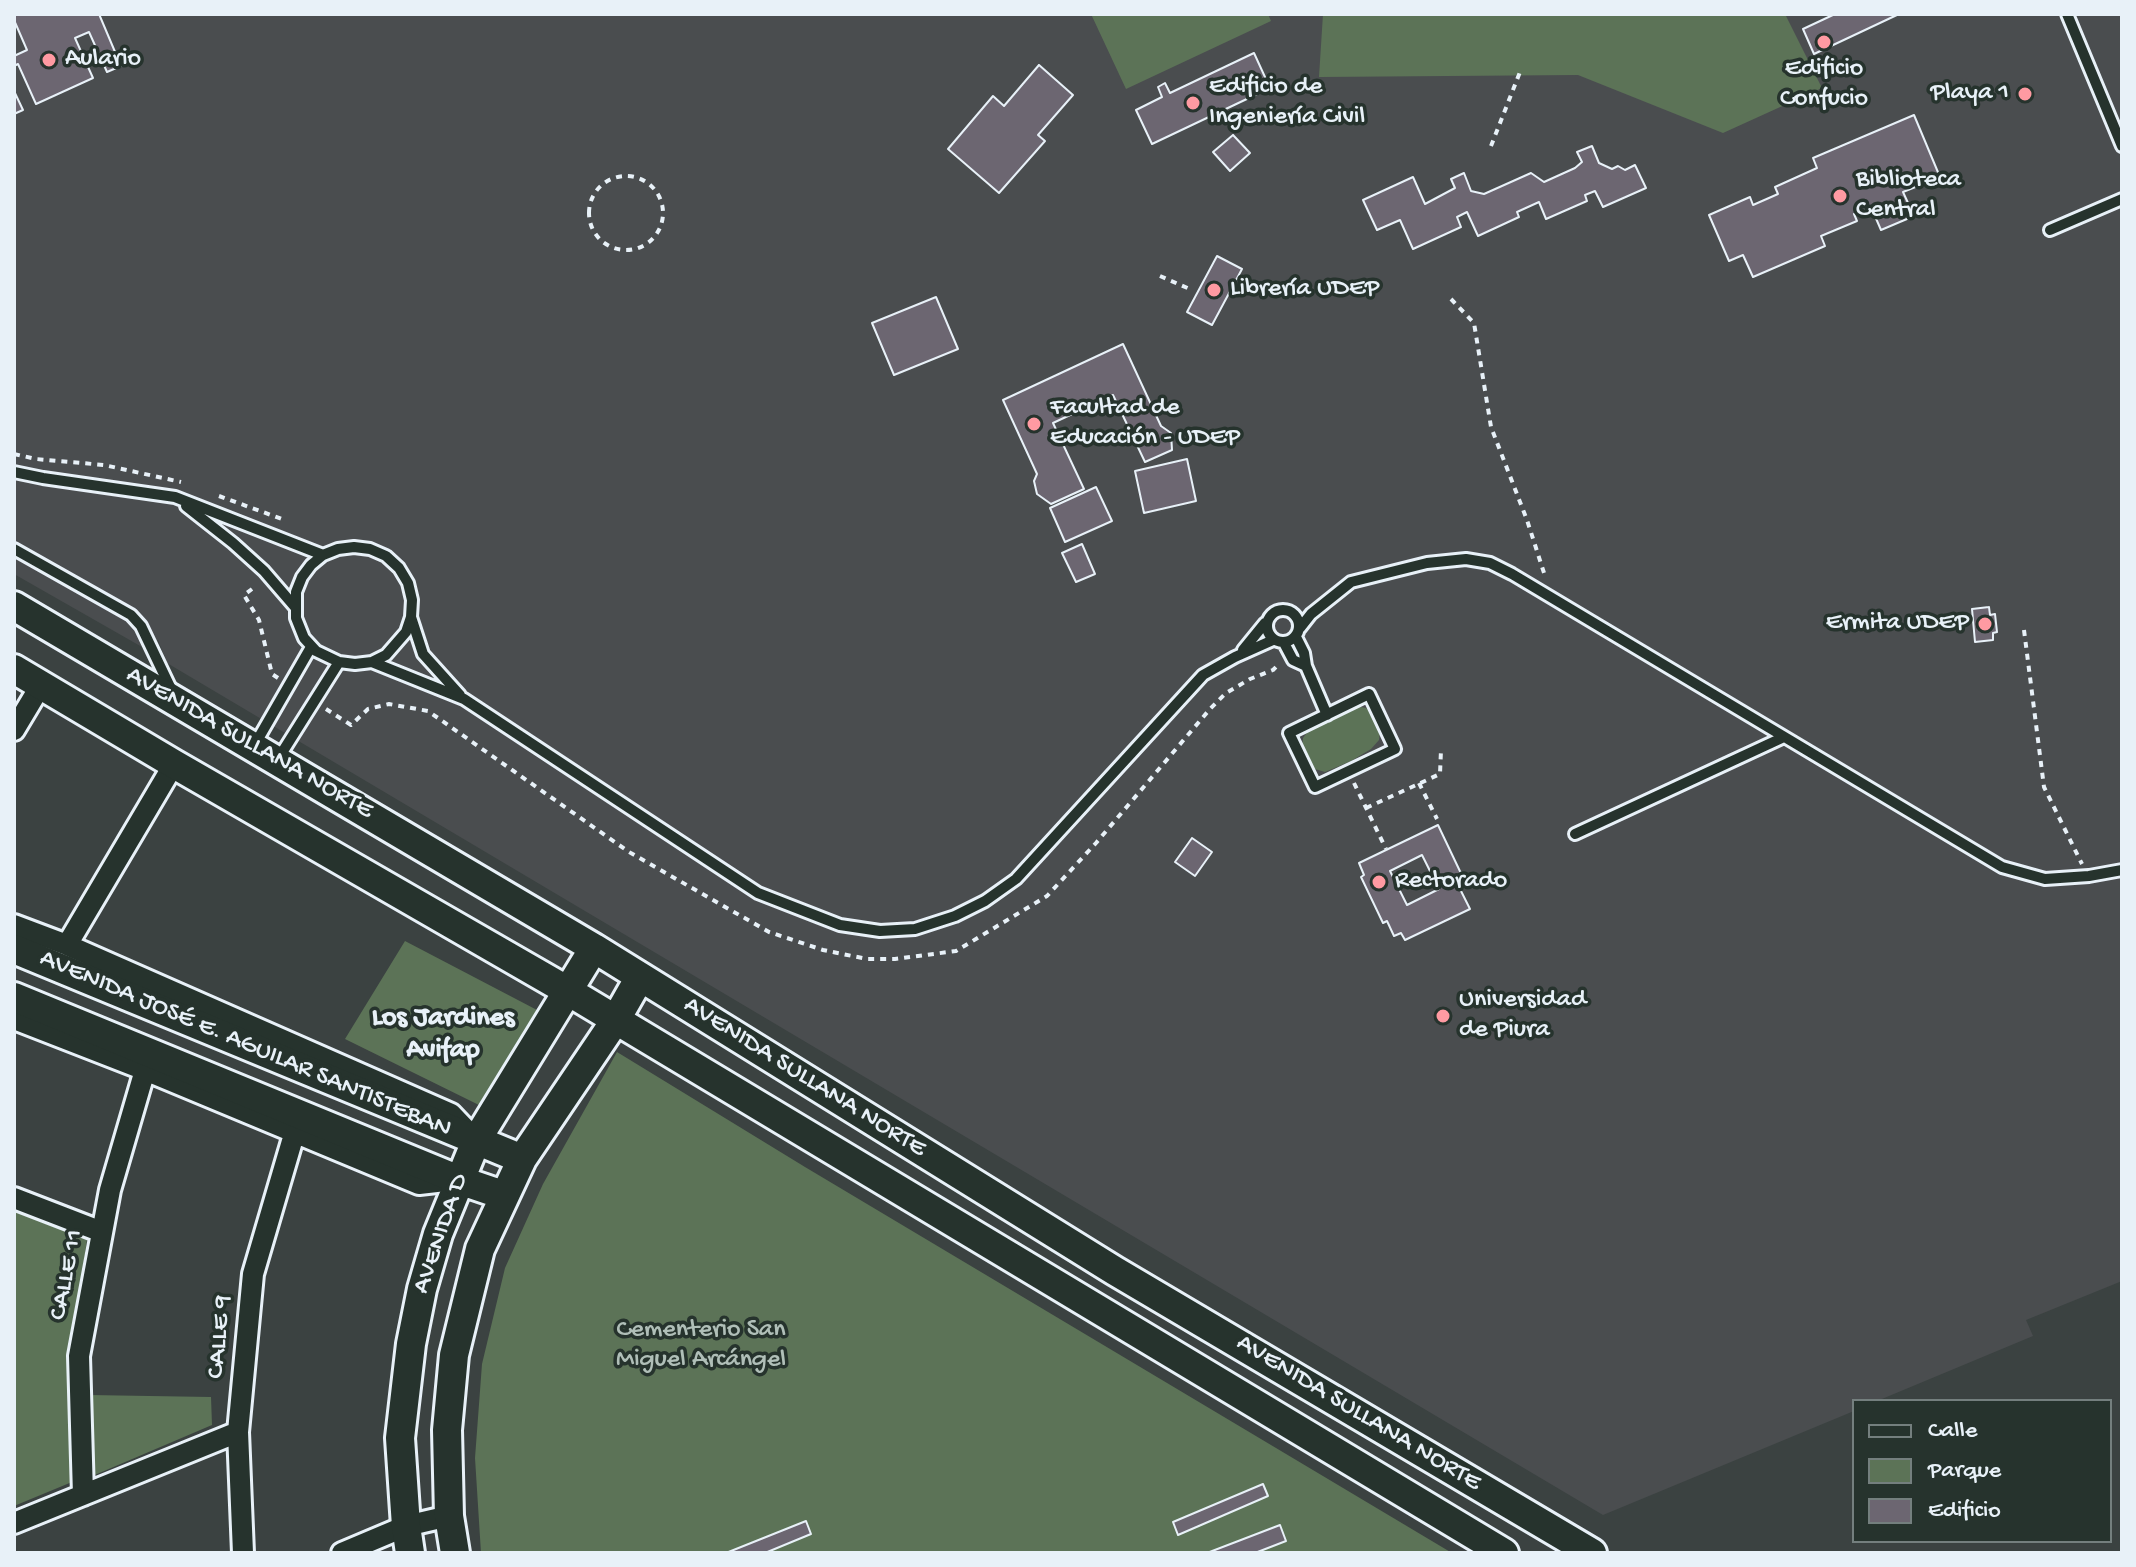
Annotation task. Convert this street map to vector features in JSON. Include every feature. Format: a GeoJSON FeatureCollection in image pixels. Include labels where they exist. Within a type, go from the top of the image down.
{"type":"FeatureCollection","features":[{"type":"Feature","properties":{"kind":"main road","name":"AVENIDA SULLANA NORTE"},"geometry":{"type":"LineString","coordinates":[[14,606],[594,948],[1115,1271],[1592,1553]]}},
{"type":"Feature","properties":{"kind":"main road","name":"AVENIDA SULLANA NORTE"},"geometry":{"type":"LineString","coordinates":[[14,669],[568,991],[1504,1553]]}},
{"type":"Feature","properties":{"kind":"main road","name":"AVENIDA D"},"geometry":{"type":"LineString","coordinates":[[408,1540],[400,1438],[411,1344],[422,1289],[438,1234],[476,1141],[594,948]]}},
{"type":"Feature","properties":{"kind":"main road","name":"AVENIDA JOSÉ E. AGUILAR SANTISTEBAN"},"geometry":{"type":"LineString","coordinates":[[14,949],[522,1159]]}},
{"type":"Feature","properties":{"kind":"main road","name":"AVENIDA D"},"geometry":{"type":"LineString","coordinates":[[455,1553],[449,1516],[447,1430],[454,1355],[480,1249],[522,1159],[615,1021],[640,977]]}},
{"type":"Feature","properties":{"kind":"main road","name":"AVENIDA JOSÉ E. AGUILAR SANTISTEBAN"},"geometry":{"type":"LineString","coordinates":[[14,997],[459,1180],[503,1195]]}},
{"type":"Feature","properties":{"kind":"street"},"geometry":{"type":"LineString","coordinates":[[14,730],[41,685]]}},
{"type":"Feature","properties":{"kind":"street"},"geometry":{"type":"LineString","coordinates":[[67,945],[174,764]]}},
{"type":"Feature","properties":{"kind":"street","name":"AVENIDA JOSÉ E. AGUILAR SANTISTEBAN"},"geometry":{"type":"LineString","coordinates":[[14,925],[67,945],[451,1114],[476,1141]]}},
{"type":"Feature","properties":{"kind":"street","name":"AVENIDA JOSÉ E. AGUILAR SANTISTEBAN"},"geometry":{"type":"LineString","coordinates":[[14,1019],[419,1184],[459,1180]]}},
{"type":"Feature","properties":{"kind":"street","name":"CALLE 11"},"geometry":{"type":"LineString","coordinates":[[83,1495],[79,1356],[110,1190],[145,1070]]}},
{"type":"Feature","properties":{"kind":"street","name":"CALLE 9"},"geometry":{"type":"LineString","coordinates":[[243,1553],[238,1432],[253,1274],[295,1131]]}},
{"type":"Feature","properties":{"kind":"street"},"geometry":{"type":"LineString","coordinates":[[14,1198],[102,1232]]}},
{"type":"Feature","properties":{"kind":"street"},"geometry":{"type":"LineString","coordinates":[[14,1523],[238,1432]]}},
{"type":"Feature","properties":{"kind":"street"},"geometry":{"type":"LineString","coordinates":[[342,1553],[408,1540],[449,1516]]}},
{"type":"Feature","properties":{"kind":"lane"},"geometry":{"type":"LineString","coordinates":[[2067,14],[2122,146]]}},
{"type":"Feature","properties":{"kind":"lane"},"geometry":{"type":"LineString","coordinates":[[2050,230],[2122,199]]}},
{"type":"Feature","properties":{"kind":"lane"},"geometry":{"type":"LineString","coordinates":[[14,472],[175,497],[323,555]]}},
{"type":"Feature","properties":{"kind":"lane"},"geometry":{"type":"LineString","coordinates":[[175,497],[274,580],[295,607]]}},
{"type":"Feature","properties":{"kind":"lane"},"geometry":{"type":"LineString","coordinates":[[14,549],[131,615],[141,626],[178,702]]}},
{"type":"Feature","properties":{"kind":"lane"},"geometry":{"type":"LineString","coordinates":[[338,549],[370,549],[386,556],[399,568],[408,583],[412,600],[406,632],[397,645],[372,662],[339,662],[311,647],[299,628],[295,607],[302,577],[323,555],[338,549]]}},
{"type":"Feature","properties":{"kind":"lane"},"geometry":{"type":"LineString","coordinates":[[372,662],[464,699],[758,893],[840,925],[880,931],[915,929],[955,916],[985,901],[1016,879],[1203,675],[1235,657],[1282,645],[1351,582],[1427,563],[1466,559],[1490,563],[1552,598],[2002,867],[2045,879],[2122,870]]}},
{"type":"Feature","properties":{"kind":"lane"},"geometry":{"type":"LineString","coordinates":[[1235,657],[1268,619],[1279,611],[1319,609]]}},
{"type":"Feature","properties":{"kind":"lane"},"geometry":{"type":"LineString","coordinates":[[1286,610],[1296,616],[1306,666],[1327,715]]}},
{"type":"Feature","properties":{"kind":"lane"},"geometry":{"type":"LineString","coordinates":[[411,617],[423,654],[464,699]]}},
{"type":"Feature","properties":{"kind":"lane"},"geometry":{"type":"LineString","coordinates":[[1268,619],[1267,630],[1293,660],[1306,666]]}},
{"type":"Feature","properties":{"kind":"lane"},"geometry":{"type":"LineString","coordinates":[[266,753],[311,647]]}},
{"type":"Feature","properties":{"kind":"lane"},"geometry":{"type":"LineString","coordinates":[[266,753],[339,662]]}},
{"type":"Feature","properties":{"kind":"lane"},"geometry":{"type":"LineString","coordinates":[[1369,694],[1395,749],[1315,787],[1289,733],[1327,715],[1369,694]]}},
{"type":"Feature","properties":{"kind":"lane"},"geometry":{"type":"LineString","coordinates":[[1575,834],[1784,737]]}},
{"type":"Feature","properties":{"kind":"path"},"geometry":{"type":"LineString","coordinates":[[1491,146],[1520,72]]}},
{"type":"Feature","properties":{"kind":"path"},"geometry":{"type":"LineString","coordinates":[[623,175],[636,177],[656,191],[662,202],[664,214],[660,229],[644,246],[632,250],[609,247],[592,231],[588,208],[592,196],[611,178],[623,175]]}},
{"type":"Feature","properties":{"kind":"path"},"geometry":{"type":"LineString","coordinates":[[1160,276],[1192,290]]}},
{"type":"Feature","properties":{"kind":"path"},"geometry":{"type":"LineString","coordinates":[[1451,299],[1474,323],[1491,427],[1527,520],[1552,598]]}},
{"type":"Feature","properties":{"kind":"path"},"geometry":{"type":"LineString","coordinates":[[2024,630],[2044,787],[2089,876]]}},
{"type":"Feature","properties":{"kind":"path"},"geometry":{"type":"LineString","coordinates":[[351,725],[368,709],[389,704],[428,711],[629,852],[769,932],[823,950],[867,959],[895,959],[956,951],[1047,896],[1106,832],[1210,709],[1226,693],[1273,670],[1282,645]]}},
{"type":"Feature","properties":{"kind":"path"},"geometry":{"type":"LineString","coordinates":[[1366,808],[1440,774],[1441,750]]}},
{"type":"Feature","properties":{"kind":"path"},"geometry":{"type":"LineString","coordinates":[[1419,783],[1437,819]]}},
{"type":"Feature","properties":{"kind":"path"},"geometry":{"type":"LineString","coordinates":[[1361,798],[1386,849]]}},
{"type":"Feature","properties":{"kind":"shaded area","name":"Universidad de Piura"},"geometry":{"type":"Polygon","coordinates":[[[14,14],[2122,14],[2122,1281],[2026,1320],[2033,1336],[1882,1399],[1852,1399],[1852,1412],[1603,1515],[167,663],[158,640],[142,647],[14,574],[14,14]]]}},
{"type":"Feature","properties":{"kind":"green space"},"geometry":{"type":"Polygon","coordinates":[[[1091,14],[1268,14],[1271,21],[1126,89],[1091,14]]]}},
{"type":"Feature","properties":{"kind":"green space"},"geometry":{"type":"Polygon","coordinates":[[[1323,14],[1785,14],[1822,88],[1723,133],[1578,75],[1319,77],[1323,14]]]}},
{"type":"Feature","properties":{"kind":"green space"},"geometry":{"type":"Polygon","coordinates":[[[1355,706],[1366,708],[1376,717],[1379,740],[1351,761],[1325,772],[1315,769],[1302,750],[1303,738],[1324,719],[1355,706]]]}},
{"type":"Feature","properties":{"kind":"green space"},"geometry":{"type":"Polygon","coordinates":[[[405,941],[537,1010],[481,1106],[345,1039],[405,941]]]}},
{"type":"Feature","properties":{"kind":"green space","name":"Cementerio San Miguel Arcángel"},"geometry":{"type":"Polygon","coordinates":[[[617,1052],[1452,1553],[481,1553],[475,1458],[482,1364],[505,1268],[543,1184],[617,1052]]]}},
{"type":"Feature","properties":{"kind":"green space"},"geometry":{"type":"Polygon","coordinates":[[[14,1210],[87,1239],[73,1341],[72,1482],[14,1506],[14,1210]]]}},
{"type":"Feature","properties":{"kind":"green space"},"geometry":{"type":"Polygon","coordinates":[[[89,1395],[211,1397],[212,1425],[90,1477],[89,1395]]]}},
{"type":"Feature","properties":{"kind":"building","name":"Aulario"},"geometry":{"type":"Polygon","coordinates":[[[14,14],[99,14],[121,66],[107,72],[89,32],[75,38],[93,78],[36,104],[18,64],[14,66],[14,56],[27,50],[14,14]]]}},
{"type":"Feature","properties":{"kind":"building","name":"Edificio Confucio"},"geometry":{"type":"Polygon","coordinates":[[[1835,14],[1899,14],[1814,54],[1803,29],[1835,14]]]}},
{"type":"Feature","properties":{"kind":"building","name":"Edificio de Ingeniería Civil"},"geometry":{"type":"Polygon","coordinates":[[[1254,53],[1270,88],[1152,144],[1136,110],[1162,97],[1158,87],[1165,83],[1170,93],[1254,53]]]}},
{"type":"Feature","properties":{"kind":"building"},"geometry":{"type":"Polygon","coordinates":[[[1039,65],[1073,95],[1038,135],[1045,141],[999,193],[948,149],[993,96],[1004,106],[1039,65]]]}},
{"type":"Feature","properties":{"kind":"building","name":"Aulario"},"geometry":{"type":"Polygon","coordinates":[[[14,91],[23,110],[14,114],[14,91]]]}},
{"type":"Feature","properties":{"kind":"building","name":"Biblioteca Central"},"geometry":{"type":"Polygon","coordinates":[[[1914,115],[1940,177],[1903,192],[1914,216],[1881,230],[1871,207],[1854,214],[1857,221],[1821,236],[1825,246],[1753,277],[1743,255],[1729,261],[1709,215],[1750,197],[1753,205],[1778,194],[1775,187],[1817,168],[1813,158],[1914,115]]]}},
{"type":"Feature","properties":{"kind":"building"},"geometry":{"type":"Polygon","coordinates":[[[1233,135],[1250,153],[1230,171],[1213,152],[1233,135]]]}},
{"type":"Feature","properties":{"kind":"building"},"geometry":{"type":"Polygon","coordinates":[[[1592,146],[1599,163],[1612,169],[1618,166],[1625,170],[1635,165],[1646,188],[1603,207],[1595,191],[1585,195],[1587,201],[1546,219],[1539,202],[1517,212],[1519,217],[1478,236],[1467,212],[1457,217],[1461,227],[1413,249],[1400,220],[1377,230],[1363,200],[1413,177],[1425,204],[1455,188],[1451,179],[1464,173],[1471,191],[1484,194],[1531,173],[1544,182],[1575,168],[1582,162],[1577,152],[1592,146]]]}},
{"type":"Feature","properties":{"kind":"building","name":"Librería UDEP"},"geometry":{"type":"Polygon","coordinates":[[[1217,256],[1242,269],[1212,325],[1187,312],[1217,256]]]}},
{"type":"Feature","properties":{"kind":"building"},"geometry":{"type":"Polygon","coordinates":[[[936,297],[958,349],[894,375],[872,323],[936,297]]]}},
{"type":"Feature","properties":{"kind":"building","name":"Facultad de Educación - UDEP"},"geometry":{"type":"Polygon","coordinates":[[[1123,344],[1161,426],[1171,433],[1172,450],[1145,462],[1113,395],[1053,423],[1084,489],[1051,504],[1037,494],[1034,481],[1037,474],[1003,400],[1123,344]]]}},
{"type":"Feature","properties":{"kind":"building"},"geometry":{"type":"Polygon","coordinates":[[[1187,459],[1196,501],[1144,513],[1135,471],[1187,459]]]}},
{"type":"Feature","properties":{"kind":"building"},"geometry":{"type":"Polygon","coordinates":[[[1096,487],[1112,521],[1065,542],[1050,508],[1096,487]]]}},
{"type":"Feature","properties":{"kind":"building"},"geometry":{"type":"Polygon","coordinates":[[[1082,544],[1095,574],[1076,582],[1062,553],[1082,544]]]}},
{"type":"Feature","properties":{"kind":"building","name":"Ermita UDEP"},"geometry":{"type":"Polygon","coordinates":[[[1989,607],[1990,615],[1995,614],[1997,632],[1993,633],[1993,640],[1975,642],[1972,609],[1989,607]]]}},
{"type":"Feature","properties":{"kind":"building","name":"Rectorado"},"geometry":{"type":"Polygon","coordinates":[[[1438,825],[1467,886],[1460,889],[1470,909],[1405,940],[1401,933],[1394,936],[1387,921],[1383,923],[1361,877],[1364,875],[1359,863],[1438,825]],[[1422,855],[1390,871],[1407,905],[1439,889],[1422,855]]]}},
{"type":"Feature","properties":{"kind":"building"},"geometry":{"type":"Polygon","coordinates":[[[1192,838],[1212,852],[1195,876],[1175,862],[1192,838]]]}},
{"type":"Feature","properties":{"kind":"building"},"geometry":{"type":"Polygon","coordinates":[[[1263,1484],[1268,1496],[1178,1535],[1173,1522],[1263,1484]]]}},
{"type":"Feature","properties":{"kind":"building"},"geometry":{"type":"Polygon","coordinates":[[[806,1521],[811,1534],[765,1553],[726,1553],[806,1521]]]}},
{"type":"Feature","properties":{"kind":"building"},"geometry":{"type":"Polygon","coordinates":[[[1280,1525],[1286,1541],[1255,1553],[1207,1553],[1280,1525]]]}},
{"type":"Feature","properties":{"kind":"place","name":"Edificio Confucio"},"geometry":{"type":"Point","coordinates":[1824,42]}},
{"type":"Feature","properties":{"kind":"place","name":"Aulario"},"geometry":{"type":"Point","coordinates":[49,60]}},
{"type":"Feature","properties":{"kind":"place","name":"Playa 1"},"geometry":{"type":"Point","coordinates":[2025,94]}},
{"type":"Feature","properties":{"kind":"place","name":"Edificio de Ingeniería Civil"},"geometry":{"type":"Point","coordinates":[1193,103]}},
{"type":"Feature","properties":{"kind":"place","name":"Biblioteca Central"},"geometry":{"type":"Point","coordinates":[1840,196]}},
{"type":"Feature","properties":{"kind":"place","name":"Librería UDEP"},"geometry":{"type":"Point","coordinates":[1214,290]}},
{"type":"Feature","properties":{"kind":"place","name":"Facultad de Educación - UDEP"},"geometry":{"type":"Point","coordinates":[1034,424]}},
{"type":"Feature","properties":{"kind":"place","name":"Ermita UDEP"},"geometry":{"type":"Point","coordinates":[1985,624]}},
{"type":"Feature","properties":{"kind":"place","name":"Rectorado"},"geometry":{"type":"Point","coordinates":[1379,882]}},
{"type":"Feature","properties":{"kind":"place","name":"Universidad de Piura"},"geometry":{"type":"Point","coordinates":[1443,1016]}},
{"type":"Feature","properties":{"kind":"district","name":"Los Jardines Avifap"},"geometry":{"type":"Point","coordinates":[443,1036]}}]}
